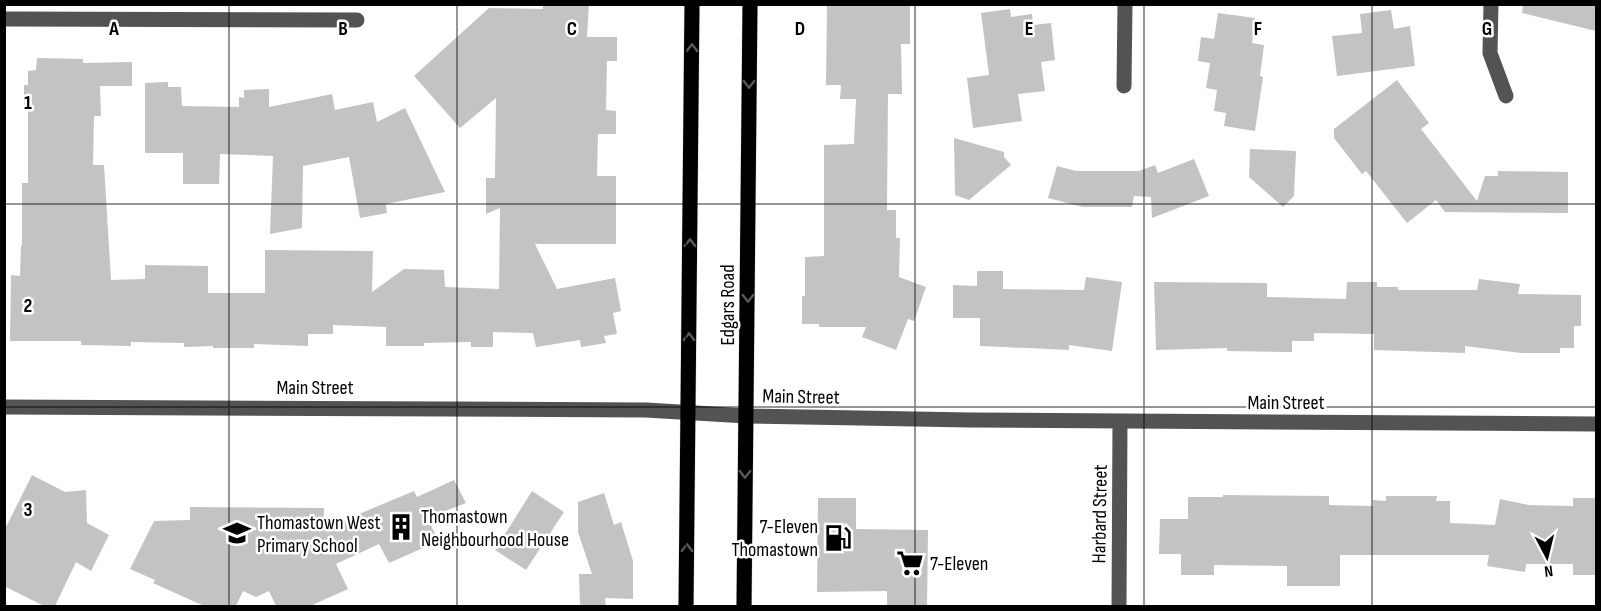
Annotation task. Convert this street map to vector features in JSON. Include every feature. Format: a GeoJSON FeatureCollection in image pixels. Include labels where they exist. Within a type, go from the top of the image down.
{"type":"FeatureCollection","features":[{"type":"Feature","properties":{"kind":"main road","name":"Edgars Road"},"geometry":{"type":"LineString","coordinates":[[686,606],[692,4]]}},
{"type":"Feature","properties":{"kind":"main road","name":"Edgars Road"},"geometry":{"type":"LineString","coordinates":[[744,606],[750,4]]}},
{"type":"Feature","properties":{"kind":"street"},"geometry":{"type":"LineString","coordinates":[[1124,86],[1125,4]]}},
{"type":"Feature","properties":{"kind":"street"},"geometry":{"type":"LineString","coordinates":[[1491,4],[1490,53],[1506,96]]}},
{"type":"Feature","properties":{"kind":"street"},"geometry":{"type":"LineString","coordinates":[[4,19],[357,20]]}},
{"type":"Feature","properties":{"kind":"street","name":"Main Street"},"geometry":{"type":"LineString","coordinates":[[4,406],[646,410],[746,416],[1120,422],[1596,424]]}},
{"type":"Feature","properties":{"kind":"street","name":"Harbard Street"},"geometry":{"type":"LineString","coordinates":[[1119,606],[1120,422]]}},
{"type":"Feature","properties":{"kind":"building"},"geometry":{"type":"Polygon","coordinates":[[[543,4],[589,4],[587,37],[617,37],[617,61],[607,61],[606,110],[616,111],[616,134],[598,134],[597,176],[616,176],[616,244],[535,244],[557,289],[615,278],[621,311],[613,313],[617,334],[604,336],[606,343],[581,347],[580,340],[536,347],[533,333],[493,332],[493,347],[471,347],[471,342],[386,346],[386,327],[333,325],[333,334],[308,334],[308,346],[254,344],[254,348],[213,348],[213,346],[184,347],[184,343],[131,342],[131,346],[81,345],[81,341],[10,341],[11,275],[20,276],[22,183],[28,183],[28,108],[24,108],[24,85],[28,85],[28,71],[36,70],[37,58],[83,59],[83,63],[132,62],[132,86],[100,86],[101,116],[94,116],[93,165],[104,165],[111,280],[145,279],[145,265],[208,266],[208,293],[265,293],[265,250],[373,251],[372,292],[404,269],[444,270],[445,287],[499,289],[500,208],[486,214],[486,178],[495,178],[496,98],[460,128],[414,76],[489,8],[543,9],[543,4]]]}},
{"type":"Feature","properties":{"kind":"building"},"geometry":{"type":"Polygon","coordinates":[[[827,4],[910,4],[910,44],[901,44],[902,94],[888,94],[887,210],[896,210],[896,238],[900,238],[899,277],[926,287],[914,321],[908,319],[896,350],[862,337],[866,327],[819,327],[819,324],[802,324],[805,257],[824,256],[824,145],[854,144],[856,99],[840,99],[841,85],[826,85],[827,4]]]}},
{"type":"Feature","properties":{"kind":"building"},"geometry":{"type":"Polygon","coordinates":[[[1523,4],[1596,4],[1596,31],[1522,13],[1523,4]]]}},
{"type":"Feature","properties":{"kind":"building"},"geometry":{"type":"Polygon","coordinates":[[[1010,9],[1011,17],[1032,14],[1033,25],[1051,23],[1055,60],[1041,62],[1045,91],[1018,94],[1022,121],[973,128],[967,78],[989,75],[981,13],[1010,9]]]}},
{"type":"Feature","properties":{"kind":"building"},"geometry":{"type":"Polygon","coordinates":[[[1391,10],[1394,29],[1410,26],[1415,66],[1337,76],[1332,36],[1362,33],[1360,14],[1391,10]]]}},
{"type":"Feature","properties":{"kind":"building"},"geometry":{"type":"Polygon","coordinates":[[[1218,13],[1255,18],[1252,43],[1264,45],[1260,76],[1263,77],[1255,131],[1224,126],[1226,113],[1214,111],[1217,90],[1206,88],[1210,63],[1198,61],[1201,37],[1214,39],[1218,13]]]}},
{"type":"Feature","properties":{"kind":"building"},"geometry":{"type":"Polygon","coordinates":[[[1397,80],[1429,123],[1421,129],[1477,201],[1485,176],[1498,176],[1498,171],[1568,172],[1568,213],[1445,212],[1436,200],[1407,223],[1366,171],[1362,174],[1334,138],[1334,129],[1397,80]]]}},
{"type":"Feature","properties":{"kind":"building"},"geometry":{"type":"Polygon","coordinates":[[[168,82],[168,87],[181,87],[182,106],[239,107],[239,97],[244,98],[244,90],[269,89],[269,107],[332,94],[335,110],[373,102],[377,122],[405,108],[445,192],[386,204],[387,213],[360,218],[349,157],[303,166],[302,228],[270,234],[273,156],[220,154],[219,184],[183,184],[183,153],[145,153],[145,83],[168,82]]]}},
{"type":"Feature","properties":{"kind":"building"},"geometry":{"type":"Polygon","coordinates":[[[954,138],[1004,152],[1004,157],[1011,165],[969,200],[955,195],[954,138]]]}},
{"type":"Feature","properties":{"kind":"building"},"geometry":{"type":"Polygon","coordinates":[[[1250,149],[1296,151],[1294,196],[1283,207],[1249,177],[1250,149]]]}},
{"type":"Feature","properties":{"kind":"building"},"geometry":{"type":"Polygon","coordinates":[[[1194,159],[1209,196],[1152,218],[1151,197],[1134,196],[1132,207],[1083,207],[1048,198],[1057,166],[1076,171],[1139,171],[1155,165],[1158,173],[1194,159]]]}},
{"type":"Feature","properties":{"kind":"building"},"geometry":{"type":"Polygon","coordinates":[[[977,271],[1003,271],[1003,289],[1084,290],[1086,277],[1122,282],[1112,351],[1069,345],[1069,350],[980,346],[980,318],[953,318],[953,285],[977,286],[977,271]]]}},
{"type":"Feature","properties":{"kind":"building"},"geometry":{"type":"Polygon","coordinates":[[[1479,279],[1520,284],[1518,294],[1581,295],[1581,326],[1574,326],[1574,348],[1560,348],[1560,353],[1521,353],[1465,346],[1465,353],[1374,350],[1374,334],[1314,333],[1314,341],[1292,341],[1292,352],[1227,351],[1227,348],[1156,350],[1154,282],[1267,283],[1267,297],[1346,299],[1347,282],[1377,282],[1377,287],[1398,287],[1398,290],[1477,290],[1479,279]]]}},
{"type":"Feature","properties":{"kind":"building"},"geometry":{"type":"Polygon","coordinates":[[[32,475],[65,492],[86,490],[87,523],[109,535],[91,571],[76,562],[55,606],[44,606],[4,586],[4,531],[32,475]]]}},
{"type":"Feature","properties":{"kind":"building"},"geometry":{"type":"Polygon","coordinates":[[[454,480],[466,503],[427,518],[439,541],[389,563],[379,544],[336,564],[348,589],[310,606],[276,606],[269,591],[256,597],[243,591],[236,606],[204,606],[153,583],[155,580],[130,569],[154,521],[190,520],[190,507],[324,508],[323,529],[414,491],[417,497],[454,480]]]}},
{"type":"Feature","properties":{"kind":"building"},"geometry":{"type":"Polygon","coordinates":[[[532,491],[564,512],[526,570],[495,550],[532,491]]]}},
{"type":"Feature","properties":{"kind":"building"},"geometry":{"type":"Polygon","coordinates":[[[604,493],[614,525],[621,522],[633,561],[633,599],[605,598],[606,606],[580,606],[579,574],[592,574],[578,532],[578,502],[604,493]]]}},
{"type":"Feature","properties":{"kind":"building"},"geometry":{"type":"Polygon","coordinates":[[[1223,495],[1329,496],[1329,505],[1373,506],[1373,500],[1386,501],[1386,496],[1437,496],[1436,501],[1450,501],[1450,523],[1495,525],[1500,499],[1529,505],[1573,506],[1573,498],[1596,498],[1596,575],[1573,575],[1573,564],[1526,564],[1525,572],[1487,566],[1489,555],[1340,555],[1340,586],[1287,586],[1287,566],[1214,565],[1214,575],[1181,575],[1181,554],[1159,554],[1160,519],[1188,519],[1188,497],[1223,497],[1223,495]]]}},
{"type":"Feature","properties":{"kind":"building"},"geometry":{"type":"Polygon","coordinates":[[[818,498],[856,498],[856,529],[928,530],[927,606],[887,606],[887,591],[817,592],[818,498]]]}},
{"type":"Feature","properties":{"kind":"place","name":"Thomastown Neighbourhood House"},"geometry":{"type":"Point","coordinates":[401,527]}},
{"type":"Feature","properties":{"kind":"place","name":"Thomastown West Primary School"},"geometry":{"type":"Point","coordinates":[237,533]}},
{"type":"Feature","properties":{"kind":"place","name":"7-Eleven Thomastown"},"geometry":{"type":"Point","coordinates":[838,538]}},
{"type":"Feature","properties":{"kind":"place","name":"7-Eleven"},"geometry":{"type":"Point","coordinates":[910,563]}}]}
